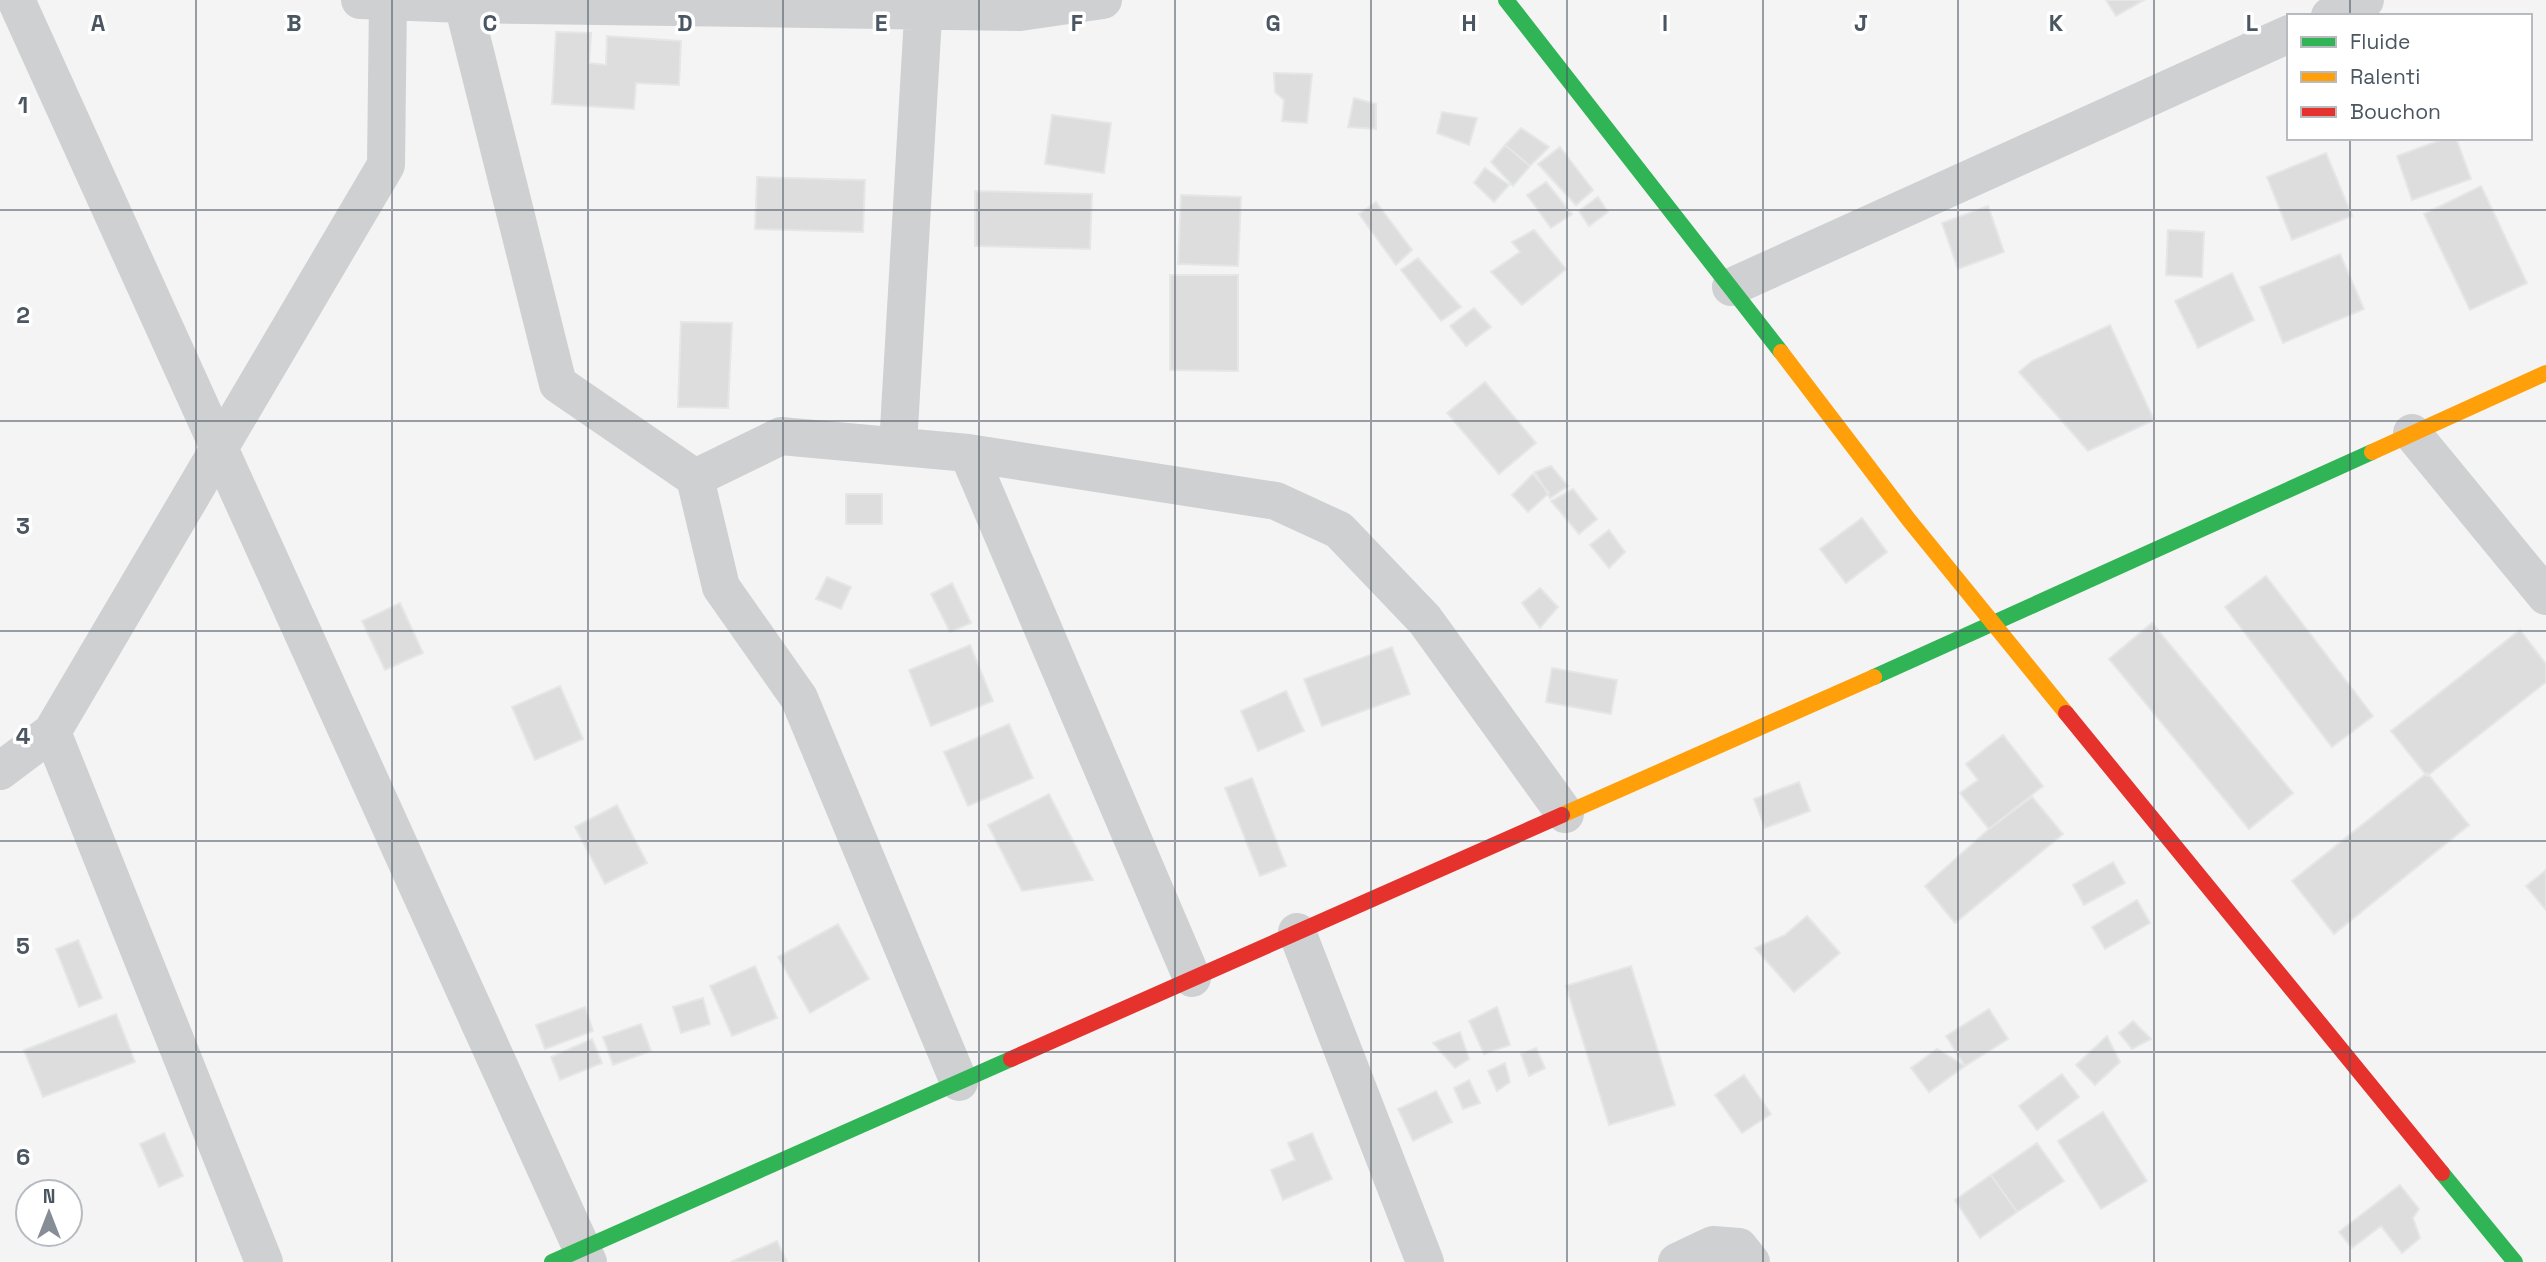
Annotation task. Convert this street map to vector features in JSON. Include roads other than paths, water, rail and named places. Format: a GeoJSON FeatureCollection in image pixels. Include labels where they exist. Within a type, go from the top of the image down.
{"type":"FeatureCollection","features":[{"type":"Feature","properties":{"kind":"street"},"geometry":{"type":"LineString","coordinates":[[16,0],[219,447],[574,1258],[959,1082],[1993,624],[2546,373]]}},
{"type":"Feature","properties":{"kind":"street"},"geometry":{"type":"LineString","coordinates":[[0,771],[52,732],[386,165],[374,1],[924,5],[1020,12],[1103,0]]}},
{"type":"Feature","properties":{"kind":"street"},"geometry":{"type":"LineString","coordinates":[[1506,0],[1909,520],[2515,1262]]}},
{"type":"Feature","properties":{"kind":"street"},"geometry":{"type":"LineString","coordinates":[[2334,14],[2365,0]]}},
{"type":"Feature","properties":{"kind":"street"},"geometry":{"type":"LineString","coordinates":[[462,2],[558,384],[695,478],[721,587],[799,698],[959,1082]]}},
{"type":"Feature","properties":{"kind":"street"},"geometry":{"type":"LineString","coordinates":[[898,446],[924,5]]}},
{"type":"Feature","properties":{"kind":"street"},"geometry":{"type":"LineString","coordinates":[[1731,287],[2287,35]]}},
{"type":"Feature","properties":{"kind":"street"},"geometry":{"type":"LineString","coordinates":[[2412,433],[2546,596]]}},
{"type":"Feature","properties":{"kind":"street"},"geometry":{"type":"LineString","coordinates":[[695,478],[781,436],[968,453],[1276,500],[1339,530],[1425,620],[1565,814]]}},
{"type":"Feature","properties":{"kind":"street"},"geometry":{"type":"LineString","coordinates":[[968,453],[1192,978]]}},
{"type":"Feature","properties":{"kind":"street"},"geometry":{"type":"LineString","coordinates":[[52,732],[264,1262]]}},
{"type":"Feature","properties":{"kind":"street"},"geometry":{"type":"LineString","coordinates":[[1297,932],[1424,1262]]}},
{"type":"Feature","properties":{"kind":"street"},"geometry":{"type":"LineString","coordinates":[[1677,1262],[1713,1245],[1739,1247],[1751,1262]]}}]}
